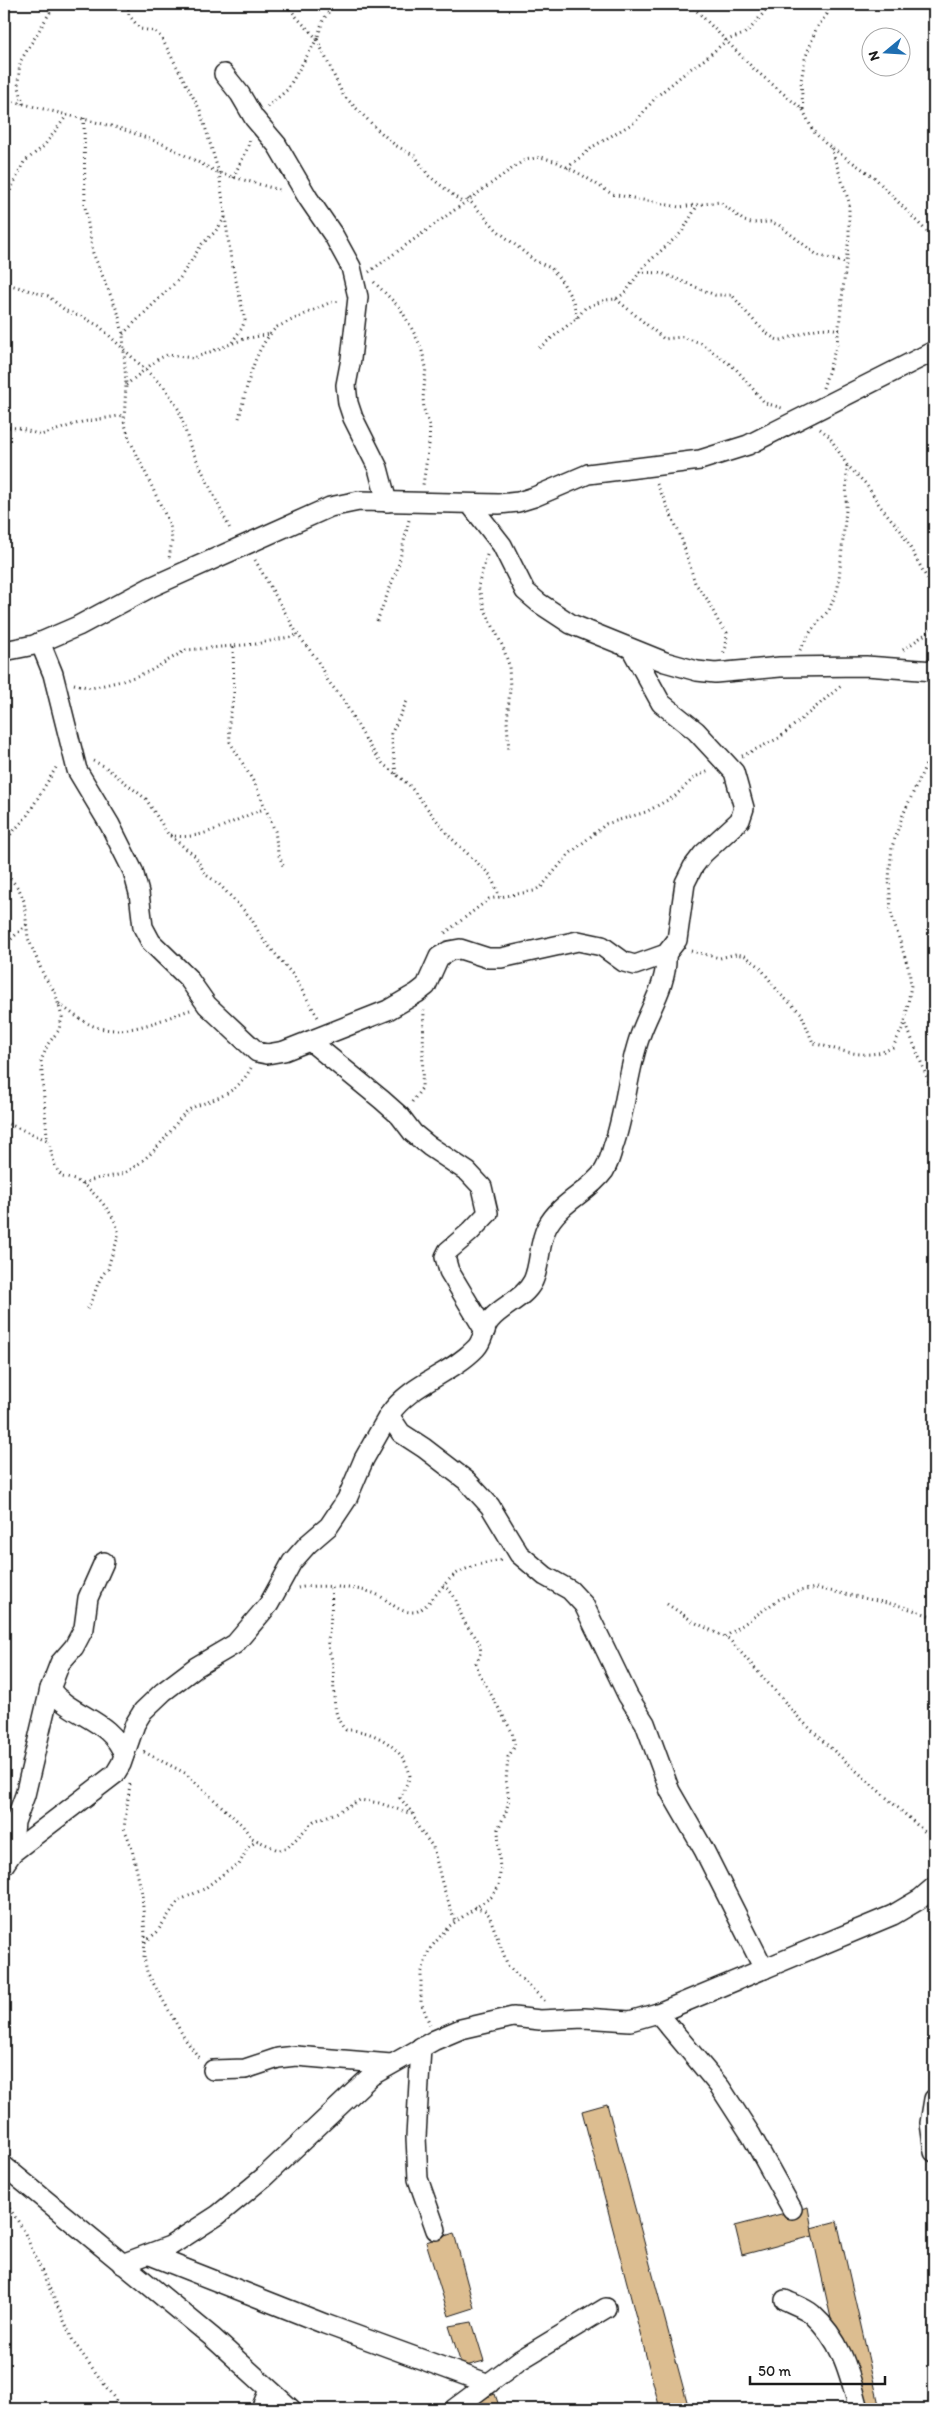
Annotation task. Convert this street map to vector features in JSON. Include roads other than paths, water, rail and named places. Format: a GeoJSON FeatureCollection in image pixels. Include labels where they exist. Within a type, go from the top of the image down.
{"type":"FeatureCollection","features":[{"type":"Feature","properties":{"kind":"street"},"geometry":{"type":"LineString","coordinates":[[224,74],[240,94],[254,118],[277,145],[308,198],[334,236],[351,267],[358,297],[346,385],[348,403],[353,418],[378,468],[387,502]]}},
{"type":"Feature","properties":{"kind":"street"},"geometry":{"type":"LineString","coordinates":[[4,651],[40,642],[78,626],[161,583],[330,507],[359,501],[470,504],[518,502],[588,474],[700,460],[748,445],[934,351]]}},
{"type":"Feature","properties":{"kind":"street"},"geometry":{"type":"LineString","coordinates":[[470,504],[490,527],[502,545],[525,591],[571,624],[632,650],[697,671],[715,673],[792,667],[870,666],[934,671]]}},
{"type":"Feature","properties":{"kind":"street"},"geometry":{"type":"LineString","coordinates":[[40,642],[53,674],[76,770],[110,825],[133,871],[139,893],[143,927],[151,942],[188,978],[207,1005],[246,1043],[261,1053],[267,1054],[284,1050],[388,1010],[426,986],[439,957],[449,951],[460,949],[488,958],[501,958],[578,941],[602,946],[624,962],[635,965],[666,954],[676,940],[685,883],[693,867],[703,854],[740,820],[744,808],[734,772],[680,716],[661,703],[632,650]]}},
{"type":"Feature","properties":{"kind":"street"},"geometry":{"type":"LineString","coordinates":[[8,1859],[115,1774],[126,1751],[135,1724],[143,1711],[163,1692],[196,1667],[234,1644],[276,1593],[292,1562],[308,1544],[329,1526],[347,1499],[364,1459],[397,1403],[417,1387],[474,1350],[482,1341],[484,1331],[490,1319],[516,1301],[532,1284],[540,1265],[546,1228],[556,1213],[603,1172],[608,1163],[617,1138],[640,1037],[667,969],[666,954]]}},
{"type":"Feature","properties":{"kind":"street"},"geometry":{"type":"LineString","coordinates":[[314,1039],[400,1116],[413,1133],[468,1172],[482,1187],[488,1213],[448,1251],[445,1257],[449,1271],[484,1331]]}},
{"type":"Feature","properties":{"kind":"street"},"geometry":{"type":"LineString","coordinates":[[389,1415],[401,1434],[424,1448],[467,1481],[490,1506],[519,1554],[545,1576],[570,1590],[584,1605],[628,1696],[645,1723],[670,1791],[704,1850],[764,1968]]}},
{"type":"Feature","properties":{"kind":"street"},"geometry":{"type":"LineString","coordinates":[[8,1859],[14,1822],[25,1795],[50,1689],[60,1663],[74,1647],[84,1628],[88,1598],[104,1562]]}},
{"type":"Feature","properties":{"kind":"street"},"geometry":{"type":"LineString","coordinates":[[50,1689],[59,1701],[77,1710],[117,1739],[126,1751]]}},
{"type":"Feature","properties":{"kind":"street"},"geometry":{"type":"LineString","coordinates":[[122,2264],[170,2246],[218,2215],[264,2177],[372,2076],[428,2044],[461,2029],[513,2017],[540,2020],[584,2018],[630,2020],[658,2013],[714,1992],[764,1968],[893,1915],[920,1899],[934,1887]]}},
{"type":"Feature","properties":{"kind":"street"},"geometry":{"type":"LineString","coordinates":[[658,2013],[720,2087],[751,2134],[792,2209]]}},
{"type":"Feature","properties":{"kind":"street"},"geometry":{"type":"LineString","coordinates":[[428,2044],[416,2137],[418,2179],[436,2230]]}},
{"type":"Feature","properties":{"kind":"street"},"geometry":{"type":"LineString","coordinates":[[213,2070],[245,2069],[278,2058],[296,2056],[391,2064]]}},
{"type":"Feature","properties":{"kind":"street"},"geometry":{"type":"LineString","coordinates":[[934,2099],[930,2123],[934,2152]]}},
{"type":"Feature","properties":{"kind":"street"},"geometry":{"type":"LineString","coordinates":[[4,2166],[212,2336],[291,2409]]}},
{"type":"Feature","properties":{"kind":"street"},"geometry":{"type":"LineString","coordinates":[[150,2254],[325,2324],[489,2384]]}},
{"type":"Feature","properties":{"kind":"street"},"geometry":{"type":"LineString","coordinates":[[785,2300],[811,2313],[835,2340],[848,2369],[859,2409]]}},
{"type":"Feature","properties":{"kind":"street"},"geometry":{"type":"LineString","coordinates":[[454,2409],[520,2360],[606,2308]]}},
{"type":"Feature","properties":{"kind":"street"},"geometry":{"type":"LineString","coordinates":[[261,2409],[269,2390]]}}]}
